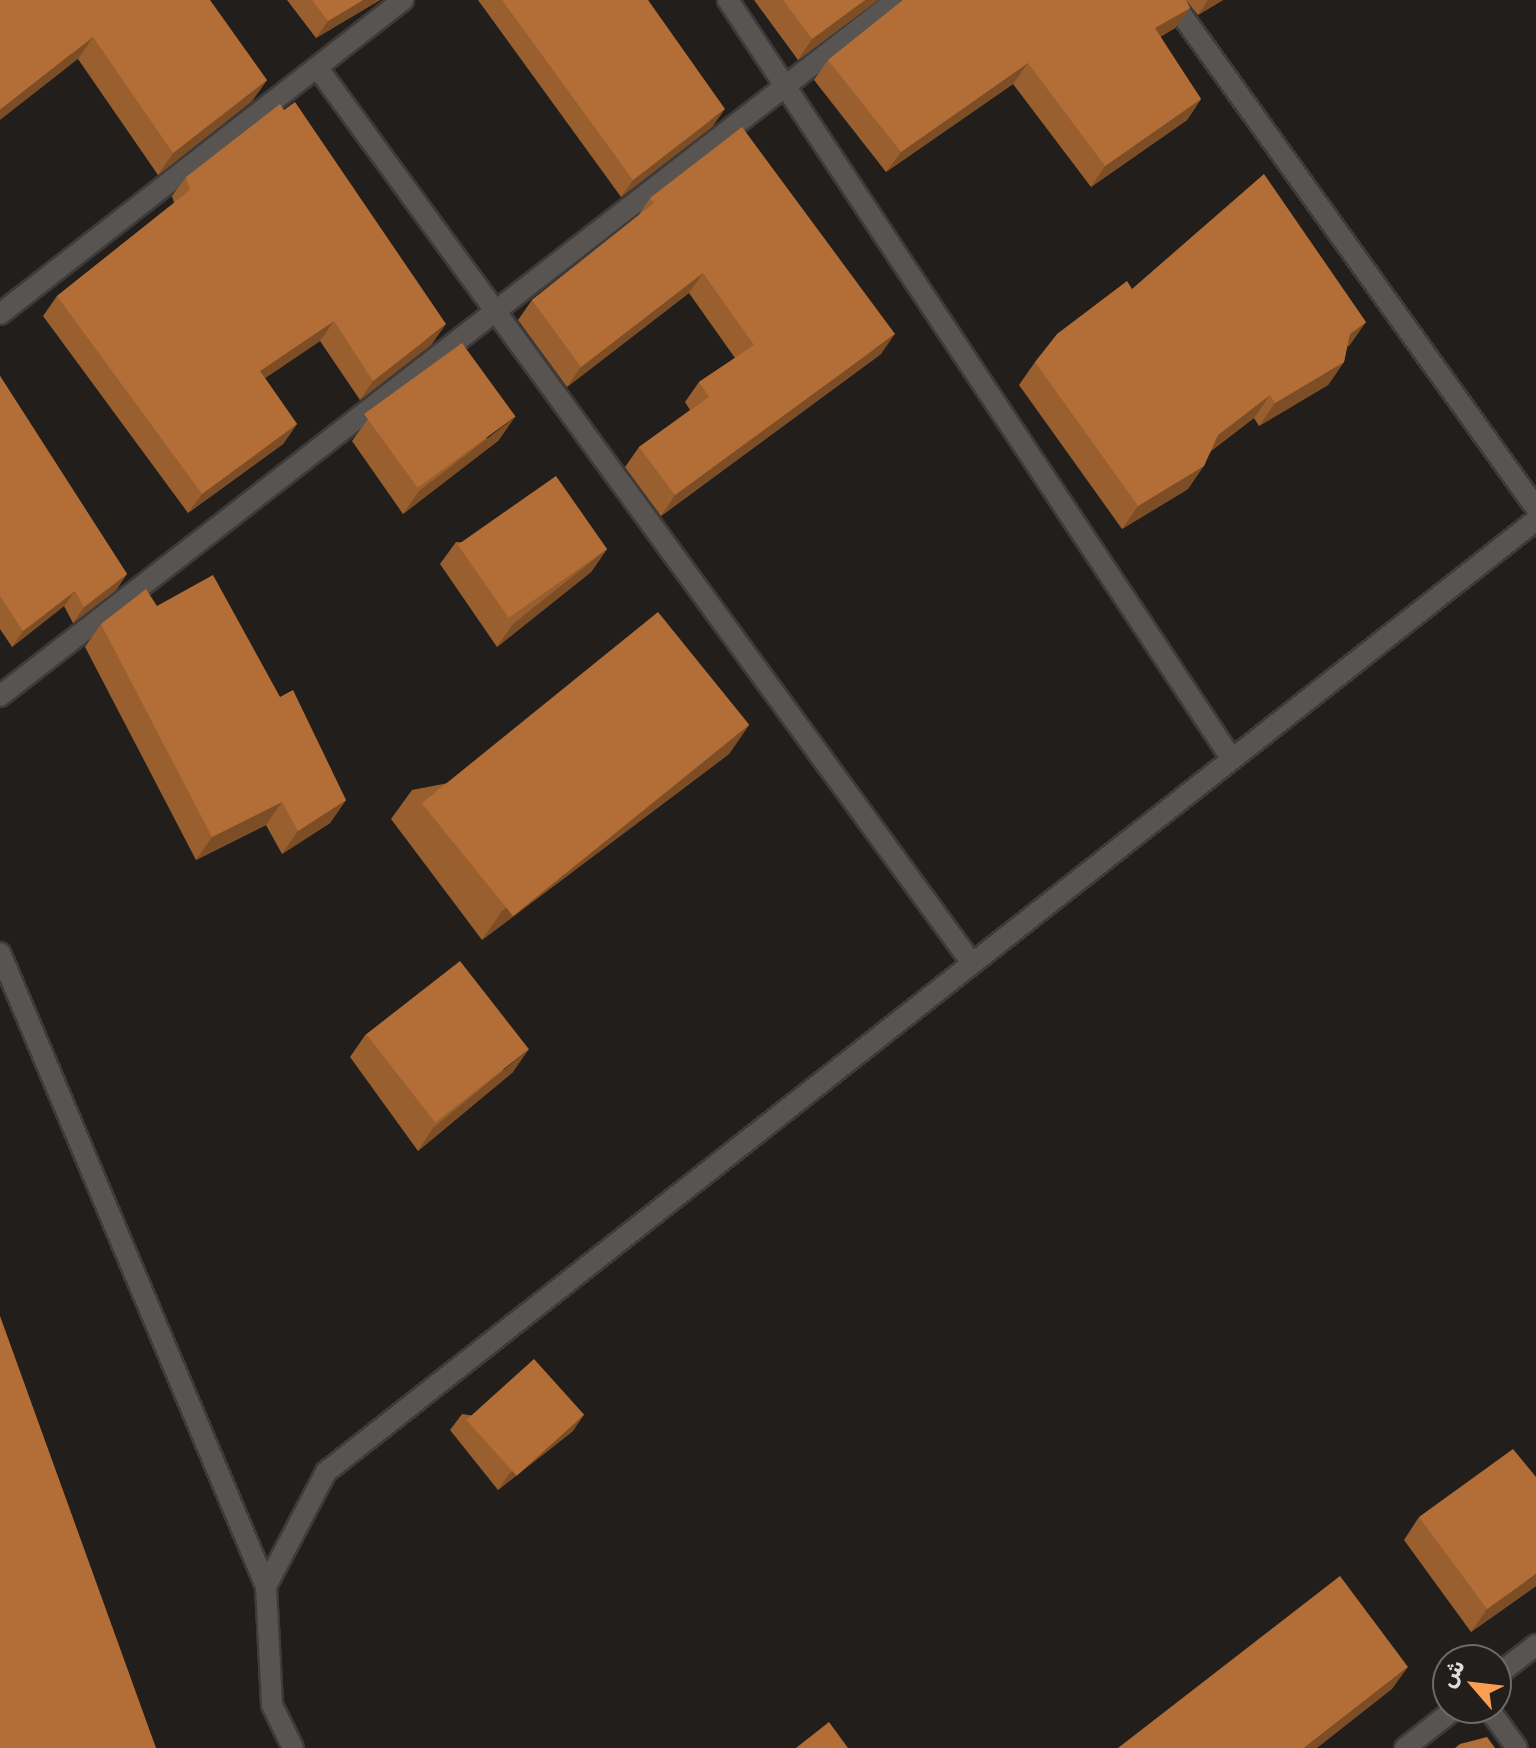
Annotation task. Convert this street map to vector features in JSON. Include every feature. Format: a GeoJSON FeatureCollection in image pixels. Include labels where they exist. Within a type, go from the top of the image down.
{"type":"FeatureCollection","features":[{"type":"Feature","properties":{"kind":"street"},"geometry":{"type":"LineString","coordinates":[[0,314],[403,0]]}},
{"type":"Feature","properties":{"kind":"street"},"geometry":{"type":"LineString","coordinates":[[728,0],[788,84],[1231,758]]}},
{"type":"Feature","properties":{"kind":"street"},"geometry":{"type":"LineString","coordinates":[[0,696],[896,0]]}},
{"type":"Feature","properties":{"kind":"street"},"geometry":{"type":"LineString","coordinates":[[1171,0],[1536,508]]}},
{"type":"Feature","properties":{"kind":"street"},"geometry":{"type":"LineString","coordinates":[[317,67],[971,962]]}},
{"type":"Feature","properties":{"kind":"street"},"geometry":{"type":"LineString","coordinates":[[266,1586],[326,1472],[1536,520]]}},
{"type":"Feature","properties":{"kind":"street"},"geometry":{"type":"LineString","coordinates":[[0,953],[266,1586],[272,1705],[293,1748]]}},
{"type":"Feature","properties":{"kind":"street"},"geometry":{"type":"LineString","coordinates":[[1512,1664],[1536,1645]]}},
{"type":"Feature","properties":{"kind":"street"},"geometry":{"type":"LineString","coordinates":[[1405,1748],[1436,1724]]}},
{"type":"Feature","properties":{"kind":"street"},"geometry":{"type":"LineString","coordinates":[[1500,1724],[1517,1748]]}},
{"type":"Feature","properties":{"kind":"building"},"geometry":{"type":"Polygon","coordinates":[[[0,0],[210,0],[267,80],[173,153],[93,37],[0,110],[0,0]]]}},
{"type":"Feature","properties":{"kind":"building"},"geometry":{"type":"Polygon","coordinates":[[[312,0],[363,0],[328,21],[312,0]]]}},
{"type":"Feature","properties":{"kind":"building"},"geometry":{"type":"Polygon","coordinates":[[[502,0],[648,0],[725,109],[633,180],[502,0]]]}},
{"type":"Feature","properties":{"kind":"building"},"geometry":{"type":"Polygon","coordinates":[[[783,0],[865,0],[812,39],[783,0]]]}},
{"type":"Feature","properties":{"kind":"building"},"geometry":{"type":"Polygon","coordinates":[[[903,0],[1186,0],[1190,8],[1155,28],[1201,99],[1105,166],[1028,63],[901,152],[828,60],[903,0]]]}},
{"type":"Feature","properties":{"kind":"building"},"geometry":{"type":"Polygon","coordinates":[[[295,102],[446,324],[373,381],[334,321],[260,371],[297,424],[202,494],[57,296],[190,190],[186,177],[280,104],[284,110],[295,102]]]}},
{"type":"Feature","properties":{"kind":"building"},"geometry":{"type":"Polygon","coordinates":[[[742,127],[895,334],[675,495],[639,447],[709,397],[699,382],[754,345],[703,273],[581,367],[532,300],[654,203],[650,198],[742,127]]]}},
{"type":"Feature","properties":{"kind":"building"},"geometry":{"type":"Polygon","coordinates":[[[1264,174],[1366,322],[1350,334],[1344,362],[1275,403],[1270,395],[1218,435],[1204,466],[1138,506],[1035,362],[1057,334],[1127,281],[1132,289],[1264,174]]]}},
{"type":"Feature","properties":{"kind":"building"},"geometry":{"type":"Polygon","coordinates":[[[462,343],[515,417],[418,488],[364,414],[462,343]]]}},
{"type":"Feature","properties":{"kind":"building"},"geometry":{"type":"Polygon","coordinates":[[[0,376],[127,574],[84,607],[75,591],[23,631],[0,596],[0,376]]]}},
{"type":"Feature","properties":{"kind":"building"},"geometry":{"type":"Polygon","coordinates":[[[556,476],[607,549],[509,618],[458,545],[556,476]]]}},
{"type":"Feature","properties":{"kind":"building"},"geometry":{"type":"Polygon","coordinates":[[[213,575],[280,697],[293,690],[346,800],[298,831],[282,802],[212,837],[101,624],[146,589],[157,606],[213,575]]]}},
{"type":"Feature","properties":{"kind":"building"},"geometry":{"type":"Polygon","coordinates":[[[658,612],[749,725],[513,916],[422,803],[658,612]]]}},
{"type":"Feature","properties":{"kind":"building"},"geometry":{"type":"Polygon","coordinates":[[[460,961],[529,1049],[435,1123],[366,1034],[460,961]]]}},
{"type":"Feature","properties":{"kind":"building"},"geometry":{"type":"Polygon","coordinates":[[[0,1316],[156,1748],[0,1748],[0,1316]]]}},
{"type":"Feature","properties":{"kind":"building"},"geometry":{"type":"Polygon","coordinates":[[[534,1359],[584,1415],[517,1476],[466,1420],[534,1359]]]}},
{"type":"Feature","properties":{"kind":"building"},"geometry":{"type":"Polygon","coordinates":[[[1513,1449],[1536,1477],[1536,1574],[1487,1609],[1419,1517],[1513,1449]]]}},
{"type":"Feature","properties":{"kind":"building"},"geometry":{"type":"Polygon","coordinates":[[[1340,1576],[1408,1667],[1304,1748],[1118,1748],[1340,1576]]]}},
{"type":"Feature","properties":{"kind":"building"},"geometry":{"type":"Polygon","coordinates":[[[829,1722],[848,1748],[796,1748],[829,1722]]]}},
{"type":"Feature","properties":{"kind":"building"},"geometry":{"type":"Polygon","coordinates":[[[1487,1737],[1495,1748],[1455,1748],[1460,1744],[1487,1737]]]}}]}
